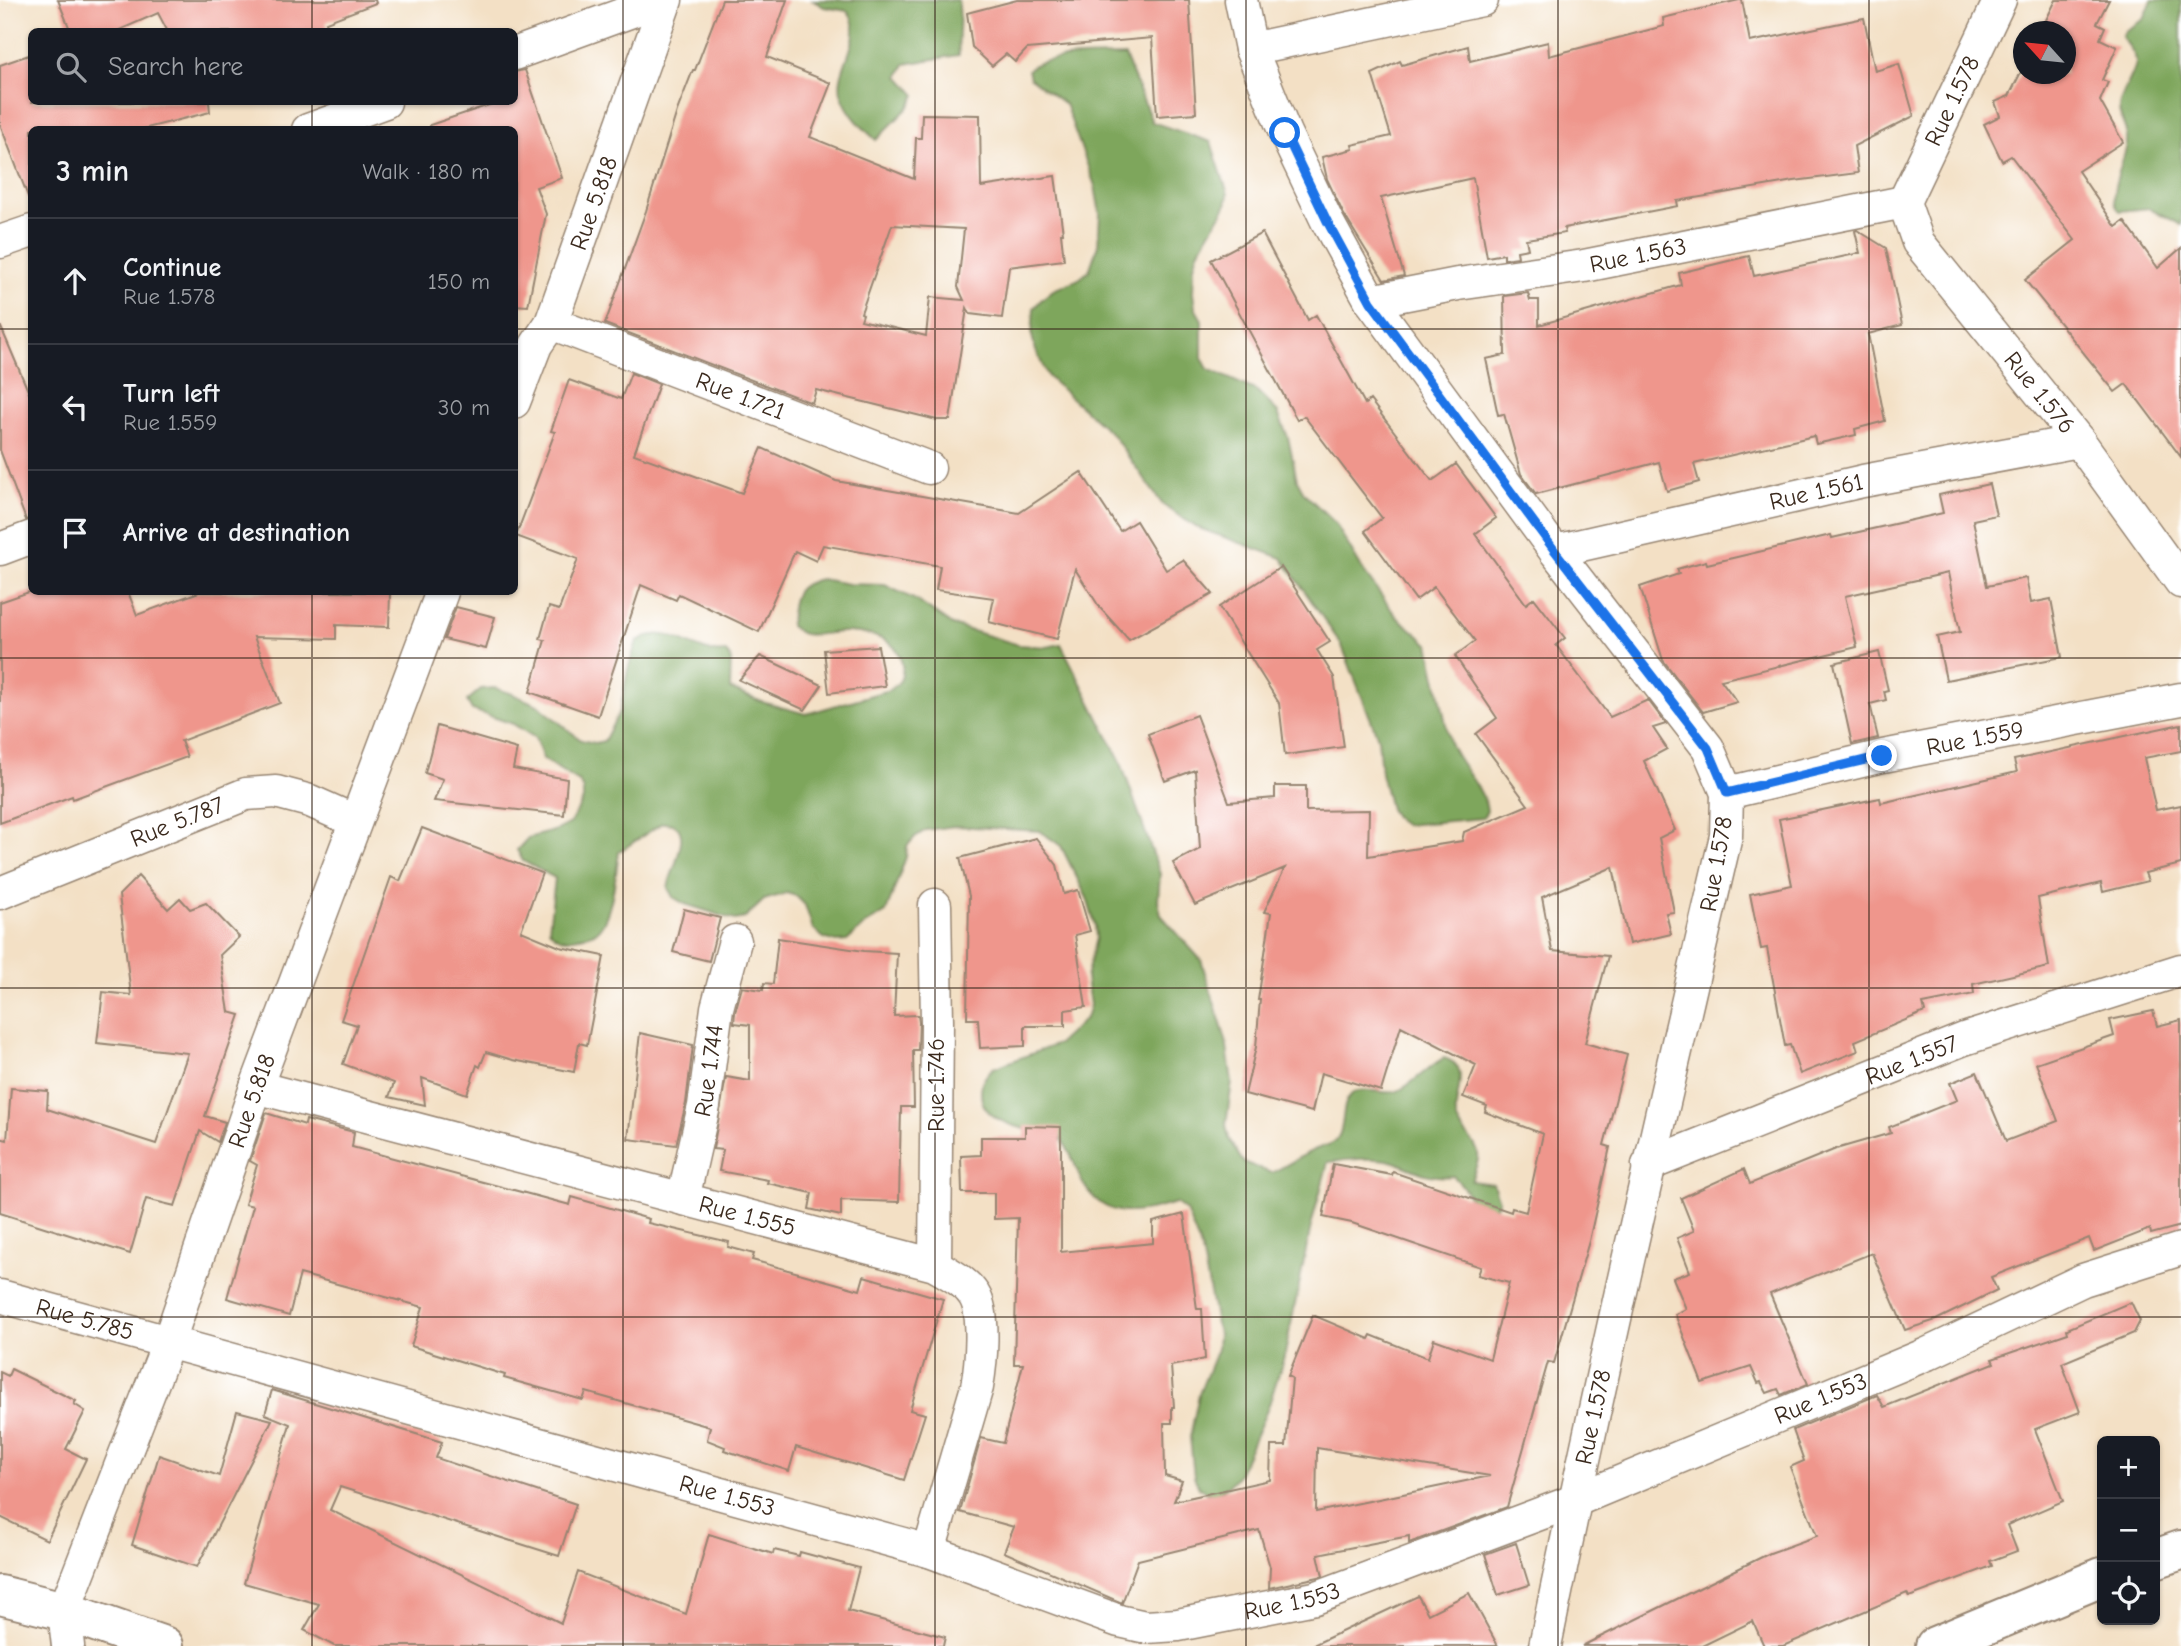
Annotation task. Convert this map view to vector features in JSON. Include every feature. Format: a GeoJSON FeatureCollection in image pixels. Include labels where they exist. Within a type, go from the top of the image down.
{"type":"FeatureCollection","features":[{"type":"Feature","properties":{"kind":"main road"},"geometry":{"type":"LineString","coordinates":[[2160,1557],[2181,1550]]}},
{"type":"Feature","properties":{"kind":"main road"},"geometry":{"type":"LineString","coordinates":[[1935,1646],[2097,1579]]}},
{"type":"Feature","properties":{"kind":"main road"},"geometry":{"type":"LineString","coordinates":[[0,1595],[66,1629],[164,1646]]}},
{"type":"Feature","properties":{"kind":"street"},"geometry":{"type":"LineString","coordinates":[[518,53],[664,0]]}},
{"type":"Feature","properties":{"kind":"street","name":"Rue 5.818"},"geometry":{"type":"LineString","coordinates":[[518,390],[534,340],[664,0]]}},
{"type":"Feature","properties":{"kind":"street","name":"Rue 1.578"},"geometry":{"type":"LineString","coordinates":[[1241,0],[1251,49],[1291,145],[1327,221],[1371,302],[1555,551],[1708,748],[1727,793],[1726,836],[1648,1165],[1545,1646]]}},
{"type":"Feature","properties":{"kind":"street"},"geometry":{"type":"LineString","coordinates":[[1251,49],[1482,0]]}},
{"type":"Feature","properties":{"kind":"street","name":"Rue 1.578"},"geometry":{"type":"LineString","coordinates":[[1904,202],[2000,0]]}},
{"type":"Feature","properties":{"kind":"street"},"geometry":{"type":"LineString","coordinates":[[319,126],[377,105]]}},
{"type":"Feature","properties":{"kind":"street","name":"Rue 1.563"},"geometry":{"type":"LineString","coordinates":[[1371,302],[1458,284],[1584,266],[1904,202]]}},
{"type":"Feature","properties":{"kind":"street","name":"Rue 1.576"},"geometry":{"type":"LineString","coordinates":[[1904,202],[1918,243],[2079,441],[2181,582]]}},
{"type":"Feature","properties":{"kind":"street"},"geometry":{"type":"LineString","coordinates":[[0,242],[28,232]]}},
{"type":"Feature","properties":{"kind":"street","name":"Rue 1.721"},"geometry":{"type":"LineString","coordinates":[[534,340],[929,468]]}},
{"type":"Feature","properties":{"kind":"street","name":"Rue 1.561"},"geometry":{"type":"LineString","coordinates":[[1555,551],[1863,481],[2079,441]]}},
{"type":"Feature","properties":{"kind":"street"},"geometry":{"type":"LineString","coordinates":[[0,549],[28,538]]}},
{"type":"Feature","properties":{"kind":"street","name":"Rue 5.818"},"geometry":{"type":"LineString","coordinates":[[66,1629],[256,1087],[441,595]]}},
{"type":"Feature","properties":{"kind":"street","name":"Rue 1.559"},"geometry":{"type":"LineString","coordinates":[[1727,793],[1882,756],[2181,699]]}},
{"type":"Feature","properties":{"kind":"street","name":"Rue 5.787"},"geometry":{"type":"LineString","coordinates":[[0,892],[246,794],[276,792],[310,801],[355,821]]}},
{"type":"Feature","properties":{"kind":"street","name":"Rue 1.746"},"geometry":{"type":"LineString","coordinates":[[935,905],[935,1265]]}},
{"type":"Feature","properties":{"kind":"street","name":"Rue 1.744"},"geometry":{"type":"LineString","coordinates":[[683,1199],[704,1105],[717,1008],[735,941]]}},
{"type":"Feature","properties":{"kind":"street","name":"Rue 1.557"},"geometry":{"type":"LineString","coordinates":[[1648,1165],[1964,1039],[2181,970]]}},
{"type":"Feature","properties":{"kind":"street","name":"Rue 1.555"},"geometry":{"type":"LineString","coordinates":[[256,1087],[935,1265],[958,1279],[973,1294],[979,1309],[980,1368],[977,1387],[929,1551]]}},
{"type":"Feature","properties":{"kind":"street","name":"Rue 1.553"},"geometry":{"type":"LineString","coordinates":[[169,1341],[929,1551],[1119,1621],[1146,1627],[1178,1625],[1315,1598],[1574,1501],[1927,1354],[2083,1280],[2181,1249]]}},
{"type":"Feature","properties":{"kind":"street","name":"Rue 5.785"},"geometry":{"type":"LineString","coordinates":[[0,1296],[169,1341]]}},
{"type":"Feature","properties":{"kind":"green space"},"geometry":{"type":"Polygon","coordinates":[[[813,0],[958,0],[959,55],[905,64],[899,76],[916,95],[908,108],[876,140],[852,115],[840,86],[854,32],[853,21],[847,11],[824,7],[813,0]]]}},
{"type":"Feature","properties":{"kind":"green space"},"geometry":{"type":"Polygon","coordinates":[[[2152,0],[2181,0],[2181,225],[2150,208],[2120,211],[2114,197],[2127,143],[2119,107],[2136,61],[2122,37],[2125,31],[2144,19],[2152,0]]]}},
{"type":"Feature","properties":{"kind":"green space"},"geometry":{"type":"Polygon","coordinates":[[[1125,56],[1152,122],[1211,142],[1228,194],[1226,206],[1198,252],[1194,266],[1193,293],[1195,308],[1202,320],[1202,358],[1208,369],[1257,391],[1277,411],[1288,437],[1297,480],[1304,493],[1335,523],[1364,572],[1397,617],[1429,644],[1450,743],[1482,794],[1487,811],[1483,818],[1405,825],[1398,821],[1390,809],[1381,773],[1378,738],[1342,646],[1282,558],[1196,527],[1163,505],[1112,434],[1048,377],[1032,336],[1034,308],[1053,290],[1079,279],[1089,271],[1098,245],[1100,214],[1095,186],[1065,104],[1030,78],[1028,70],[1046,61],[1059,59],[1125,56]]]}},
{"type":"Feature","properties":{"kind":"green space"},"geometry":{"type":"Polygon","coordinates":[[[821,579],[849,584],[885,585],[916,600],[952,625],[1019,645],[1047,647],[1061,644],[1120,760],[1160,874],[1158,901],[1161,915],[1201,960],[1226,1040],[1232,1082],[1226,1125],[1229,1139],[1243,1162],[1271,1173],[1334,1142],[1341,1131],[1348,1098],[1353,1093],[1401,1090],[1444,1058],[1458,1068],[1460,1082],[1456,1116],[1478,1153],[1471,1181],[1493,1184],[1499,1201],[1469,1250],[1472,1210],[1462,1184],[1453,1176],[1429,1175],[1378,1159],[1328,1162],[1311,1226],[1285,1354],[1268,1408],[1238,1475],[1216,1494],[1207,1493],[1199,1487],[1194,1477],[1190,1437],[1199,1394],[1217,1349],[1218,1334],[1202,1251],[1186,1211],[1176,1203],[1137,1212],[1114,1210],[1103,1205],[1082,1182],[1060,1136],[1011,1125],[999,1120],[983,1104],[982,1086],[993,1068],[1058,1044],[1086,1018],[1090,1005],[1086,978],[1096,938],[1095,925],[1087,898],[1061,846],[1040,831],[955,826],[926,830],[907,846],[906,857],[886,912],[866,924],[847,941],[836,942],[824,938],[813,929],[805,905],[796,896],[787,893],[764,900],[745,918],[735,920],[685,904],[673,897],[668,888],[681,838],[679,830],[673,825],[662,823],[619,852],[609,908],[600,928],[589,935],[565,939],[556,936],[549,929],[555,878],[523,861],[517,850],[528,838],[557,830],[570,823],[583,800],[583,789],[579,782],[543,759],[535,738],[513,724],[472,710],[467,701],[481,689],[495,688],[538,705],[581,740],[595,743],[604,741],[620,711],[628,669],[637,641],[661,635],[714,652],[726,652],[731,658],[730,689],[762,702],[806,714],[889,690],[900,680],[902,669],[900,655],[889,643],[856,633],[804,634],[790,626],[795,595],[804,585],[821,579]]]}},
{"type":"Feature","properties":{"kind":"building"},"geometry":{"type":"Polygon","coordinates":[[[58,0],[375,0],[376,3],[326,22],[328,28],[166,28],[158,13],[124,28],[69,28],[58,0]]]}},
{"type":"Feature","properties":{"kind":"building"},"geometry":{"type":"Polygon","coordinates":[[[722,0],[787,0],[767,57],[831,83],[810,137],[914,179],[916,138],[921,138],[922,114],[980,115],[981,187],[1055,176],[1064,260],[1009,267],[1002,318],[970,314],[967,308],[950,420],[937,420],[816,390],[812,403],[605,324],[646,211],[677,111],[722,0]],[[892,225],[861,313],[861,320],[926,336],[930,297],[964,300],[958,287],[964,229],[892,225]]]}},
{"type":"Feature","properties":{"kind":"building"},"geometry":{"type":"Polygon","coordinates":[[[1017,0],[1189,0],[1196,113],[1157,116],[1152,38],[1027,49],[1015,62],[1006,54],[992,66],[972,47],[967,13],[1017,0]]]}},
{"type":"Feature","properties":{"kind":"building"},"geometry":{"type":"Polygon","coordinates":[[[1742,0],[1750,42],[1864,18],[1875,71],[1899,64],[1914,116],[1854,146],[1858,173],[1677,201],[1678,206],[1564,228],[1565,233],[1526,239],[1528,249],[1517,251],[1518,257],[1504,259],[1504,254],[1487,257],[1473,178],[1381,198],[1404,276],[1384,280],[1343,213],[1327,179],[1322,157],[1353,149],[1352,145],[1391,136],[1372,74],[1400,61],[1402,65],[1468,46],[1470,61],[1548,42],[1549,56],[1664,26],[1663,18],[1742,0]]]}},
{"type":"Feature","properties":{"kind":"building"},"geometry":{"type":"Polygon","coordinates":[[[2056,0],[2109,0],[2097,23],[2105,27],[2100,39],[2117,47],[2102,80],[2108,82],[2100,101],[2123,142],[2078,171],[2116,227],[2124,221],[2158,268],[2181,248],[2181,457],[2126,384],[2115,392],[2025,280],[2075,240],[2011,156],[2002,161],[1984,124],[2000,116],[1995,102],[2009,96],[2015,84],[2076,84],[2076,21],[2046,21],[2056,0]]]}},
{"type":"Feature","properties":{"kind":"building"},"geometry":{"type":"Polygon","coordinates":[[[28,55],[28,105],[209,105],[210,112],[155,126],[28,126],[28,196],[0,124],[0,65],[28,55]]]}},
{"type":"Feature","properties":{"kind":"building"},"geometry":{"type":"Polygon","coordinates":[[[525,70],[562,178],[536,187],[546,214],[528,306],[518,305],[518,126],[430,126],[489,105],[518,105],[518,71],[525,70]]]}},
{"type":"Feature","properties":{"kind":"building"},"geometry":{"type":"Polygon","coordinates":[[[1855,231],[1886,248],[1902,325],[1868,334],[1885,421],[1855,429],[1856,435],[1816,444],[1814,436],[1694,464],[1699,482],[1667,491],[1659,462],[1536,494],[1521,474],[1504,414],[1498,415],[1486,359],[1505,355],[1504,296],[1528,293],[1530,300],[1539,300],[1539,325],[1681,285],[1679,273],[1749,256],[1754,276],[1860,253],[1855,231]]]}},
{"type":"Feature","properties":{"kind":"building"},"geometry":{"type":"Polygon","coordinates":[[[1262,233],[1308,320],[1316,315],[1365,404],[1370,400],[1432,481],[1456,464],[1496,518],[1475,534],[1526,604],[1534,598],[1565,638],[1556,645],[1610,717],[1648,700],[1666,724],[1653,728],[1667,749],[1644,761],[1675,830],[1659,838],[1674,912],[1666,913],[1671,934],[1629,944],[1613,867],[1542,897],[1552,951],[1608,956],[1585,1043],[1627,1055],[1604,1145],[1610,1147],[1589,1241],[1554,1363],[1548,1362],[1507,1507],[1409,1543],[1409,1536],[1318,1554],[1323,1576],[1269,1588],[1270,1567],[1259,1530],[1138,1560],[1122,1603],[1004,1552],[1014,1527],[960,1512],[981,1438],[1003,1443],[1023,1364],[1014,1364],[1018,1218],[994,1219],[994,1193],[962,1193],[961,1156],[981,1155],[981,1137],[1025,1137],[1025,1126],[1061,1127],[1061,1252],[1153,1243],[1153,1222],[1184,1214],[1197,1309],[1202,1309],[1205,1359],[1171,1366],[1174,1407],[1172,1423],[1164,1423],[1165,1476],[1182,1481],[1174,1501],[1270,1480],[1271,1446],[1286,1446],[1292,1378],[1288,1376],[1313,1315],[1369,1339],[1371,1335],[1428,1358],[1434,1339],[1490,1359],[1509,1283],[1478,1275],[1481,1267],[1352,1223],[1323,1217],[1333,1164],[1392,1175],[1393,1172],[1511,1212],[1512,1208],[1526,1212],[1543,1134],[1485,1112],[1487,1106],[1463,1097],[1476,1065],[1401,1026],[1381,1091],[1321,1073],[1312,1112],[1245,1094],[1256,1047],[1258,1000],[1271,913],[1264,912],[1285,868],[1195,905],[1173,863],[1200,849],[1195,770],[1165,781],[1148,734],[1196,715],[1229,802],[1275,798],[1275,786],[1306,786],[1306,811],[1369,810],[1368,856],[1462,841],[1464,832],[1528,805],[1476,734],[1497,718],[1455,656],[1475,641],[1434,587],[1416,600],[1365,531],[1382,518],[1304,416],[1297,420],[1211,260],[1262,233]],[[1317,1448],[1316,1512],[1490,1476],[1317,1448]]]}},
{"type":"Feature","properties":{"kind":"building"},"geometry":{"type":"Polygon","coordinates":[[[0,325],[28,391],[28,520],[0,450],[0,325]]]}},
{"type":"Feature","properties":{"kind":"building"},"geometry":{"type":"Polygon","coordinates":[[[631,373],[659,384],[634,454],[742,493],[762,448],[836,481],[1019,513],[1081,472],[1120,531],[1136,521],[1166,570],[1183,560],[1213,594],[1129,640],[1100,608],[1075,569],[1057,639],[989,622],[994,598],[936,590],[940,566],[823,545],[816,561],[795,551],[759,632],[679,594],[676,600],[641,585],[598,716],[530,692],[545,640],[540,639],[549,607],[559,610],[578,559],[518,537],[518,531],[555,432],[551,431],[569,380],[621,399],[631,373]]]}},
{"type":"Feature","properties":{"kind":"building"},"geometry":{"type":"Polygon","coordinates":[[[1989,484],[1996,515],[1973,520],[1987,586],[2026,578],[2031,603],[2051,599],[2062,657],[1946,680],[1937,637],[1960,632],[1948,573],[1845,596],[1857,647],[1721,680],[1737,702],[1703,712],[1663,660],[1640,587],[1679,574],[1677,569],[1706,561],[1707,564],[1831,535],[1832,538],[1943,513],[1939,495],[1989,484]]]}},
{"type":"Feature","properties":{"kind":"building"},"geometry":{"type":"Polygon","coordinates":[[[1281,567],[1330,642],[1317,650],[1334,677],[1344,747],[1285,755],[1279,703],[1219,607],[1281,567]]]}},
{"type":"Feature","properties":{"kind":"building"},"geometry":{"type":"Polygon","coordinates":[[[28,592],[28,595],[129,595],[137,615],[191,595],[390,595],[389,627],[336,625],[336,639],[254,637],[280,703],[181,741],[187,757],[0,823],[0,602],[28,592]]]}},
{"type":"Feature","properties":{"kind":"building"},"geometry":{"type":"Polygon","coordinates":[[[456,607],[495,617],[486,649],[444,639],[456,607]]]}},
{"type":"Feature","properties":{"kind":"building"},"geometry":{"type":"Polygon","coordinates":[[[878,646],[885,686],[829,693],[824,650],[878,646]]]}},
{"type":"Feature","properties":{"kind":"building"},"geometry":{"type":"Polygon","coordinates":[[[1879,652],[1888,690],[1884,691],[1886,700],[1870,704],[1878,738],[1852,744],[1834,663],[1879,652]]]}},
{"type":"Feature","properties":{"kind":"building"},"geometry":{"type":"Polygon","coordinates":[[[760,656],[822,685],[805,710],[739,680],[760,656]]]}},
{"type":"Feature","properties":{"kind":"building"},"geometry":{"type":"Polygon","coordinates":[[[2181,724],[2181,751],[2144,758],[2156,810],[2181,805],[2181,864],[2145,873],[2148,881],[2103,892],[2101,883],[2038,898],[2049,967],[1973,984],[1974,994],[1923,1004],[1925,1012],[1855,1041],[1858,1051],[1800,1074],[1790,1045],[1785,1046],[1767,948],[1761,949],[1750,894],[1792,885],[1779,819],[1880,798],[1881,803],[2017,772],[2014,760],[2181,724]]]}},
{"type":"Feature","properties":{"kind":"building"},"geometry":{"type":"Polygon","coordinates":[[[437,726],[517,749],[513,769],[567,779],[564,815],[434,801],[443,779],[425,773],[437,726]]]}},
{"type":"Feature","properties":{"kind":"building"},"geometry":{"type":"Polygon","coordinates":[[[422,828],[542,873],[521,931],[560,947],[604,956],[587,1045],[579,1043],[574,1072],[486,1052],[480,1067],[477,1065],[467,1094],[422,1078],[425,1105],[389,1097],[394,1083],[343,1064],[357,1025],[341,1020],[391,877],[400,881],[422,828]]]}},
{"type":"Feature","properties":{"kind":"building"},"geometry":{"type":"Polygon","coordinates":[[[1036,838],[1057,865],[1064,894],[1078,890],[1090,931],[1075,935],[1086,1007],[1065,1010],[1065,1026],[1025,1026],[1025,1046],[980,1048],[978,1019],[967,1019],[969,896],[960,858],[1036,838]]]}},
{"type":"Feature","properties":{"kind":"building"},"geometry":{"type":"Polygon","coordinates":[[[138,876],[168,909],[180,898],[190,909],[206,903],[239,937],[220,955],[229,1012],[240,1015],[205,1116],[225,1122],[218,1142],[200,1131],[175,1206],[146,1199],[130,1254],[0,1213],[0,1138],[7,1140],[11,1088],[48,1091],[47,1109],[156,1144],[188,1053],[97,1043],[103,992],[131,995],[119,895],[138,876]]]}},
{"type":"Feature","properties":{"kind":"building"},"geometry":{"type":"Polygon","coordinates":[[[684,909],[720,918],[709,961],[673,952],[684,909]]]}},
{"type":"Feature","properties":{"kind":"building"},"geometry":{"type":"Polygon","coordinates":[[[778,938],[864,951],[897,953],[894,1016],[918,1015],[919,1022],[918,1050],[913,1050],[914,1107],[901,1107],[899,1202],[841,1200],[841,1216],[809,1209],[812,1193],[767,1183],[768,1180],[719,1171],[723,1150],[713,1149],[726,1077],[750,1081],[750,1025],[734,1023],[735,1012],[742,987],[763,990],[764,983],[773,984],[778,938]]]}},
{"type":"Feature","properties":{"kind":"building"},"geometry":{"type":"Polygon","coordinates":[[[2153,1011],[2157,1026],[2181,1020],[2181,1226],[2151,1234],[2150,1229],[2094,1251],[2089,1238],[1991,1277],[1997,1290],[1936,1320],[1905,1330],[1872,1253],[1770,1294],[1808,1384],[1781,1395],[1778,1389],[1767,1393],[1761,1382],[1758,1383],[1751,1367],[1702,1383],[1675,1314],[1686,1309],[1673,1278],[1690,1272],[1677,1238],[1694,1231],[1681,1198],[1744,1169],[1750,1184],[1836,1149],[1891,1133],[1889,1127],[1957,1100],[1950,1083],[1977,1072],[2006,1141],[2058,1121],[2036,1063],[2114,1036],[2110,1020],[2153,1011]]]}},
{"type":"Feature","properties":{"kind":"building"},"geometry":{"type":"Polygon","coordinates":[[[640,1033],[693,1045],[686,1103],[676,1145],[628,1139],[640,1033]]]}},
{"type":"Feature","properties":{"kind":"building"},"geometry":{"type":"Polygon","coordinates":[[[266,1113],[305,1125],[306,1120],[354,1132],[352,1147],[570,1205],[572,1197],[649,1219],[648,1223],[729,1242],[728,1247],[754,1254],[752,1260],[860,1290],[864,1276],[943,1299],[910,1410],[925,1414],[904,1480],[796,1447],[789,1471],[724,1450],[725,1447],[707,1440],[710,1427],[586,1392],[583,1400],[504,1378],[505,1375],[411,1346],[423,1307],[300,1274],[289,1316],[227,1298],[253,1206],[245,1204],[257,1165],[250,1161],[266,1113]]]}},
{"type":"Feature","properties":{"kind":"building"},"geometry":{"type":"Polygon","coordinates":[[[2131,1302],[2140,1321],[2134,1333],[2062,1363],[2080,1412],[2035,1429],[2063,1501],[2007,1525],[2017,1551],[1990,1561],[1992,1566],[1909,1597],[1907,1593],[1783,1646],[1764,1646],[1753,1621],[1702,1646],[1582,1646],[1770,1553],[1817,1536],[1790,1467],[1804,1461],[1793,1430],[1877,1395],[1884,1407],[1994,1363],[1992,1359],[2068,1333],[2067,1329],[2131,1302]]]}},
{"type":"Feature","properties":{"kind":"building"},"geometry":{"type":"Polygon","coordinates":[[[11,1369],[76,1401],[74,1404],[85,1411],[66,1449],[86,1459],[47,1540],[0,1517],[0,1372],[8,1376],[11,1369]]]}},
{"type":"Feature","properties":{"kind":"building"},"geometry":{"type":"Polygon","coordinates":[[[272,1390],[442,1442],[436,1458],[576,1504],[559,1556],[340,1487],[330,1510],[561,1623],[578,1572],[686,1614],[709,1534],[773,1554],[774,1550],[799,1556],[800,1552],[859,1568],[848,1611],[945,1637],[943,1646],[334,1646],[304,1630],[319,1604],[244,1583],[290,1424],[265,1414],[272,1390]]]}},
{"type":"Feature","properties":{"kind":"building"},"geometry":{"type":"Polygon","coordinates":[[[237,1411],[272,1420],[197,1567],[132,1545],[159,1455],[219,1476],[237,1411]]]}},
{"type":"Feature","properties":{"kind":"building"},"geometry":{"type":"Polygon","coordinates":[[[1516,1543],[1529,1585],[1498,1595],[1485,1554],[1516,1543]]]}},
{"type":"Feature","properties":{"kind":"building"},"geometry":{"type":"Polygon","coordinates":[[[1469,1593],[1498,1646],[1311,1646],[1418,1596],[1428,1614],[1469,1593]]]}},
{"type":"Feature","properties":{"kind":"route"},"geometry":{"type":"LineString","coordinates":[[1285,133],[1327,221],[1371,302],[1555,551],[1708,748],[1727,793],[1882,756]]}}]}
